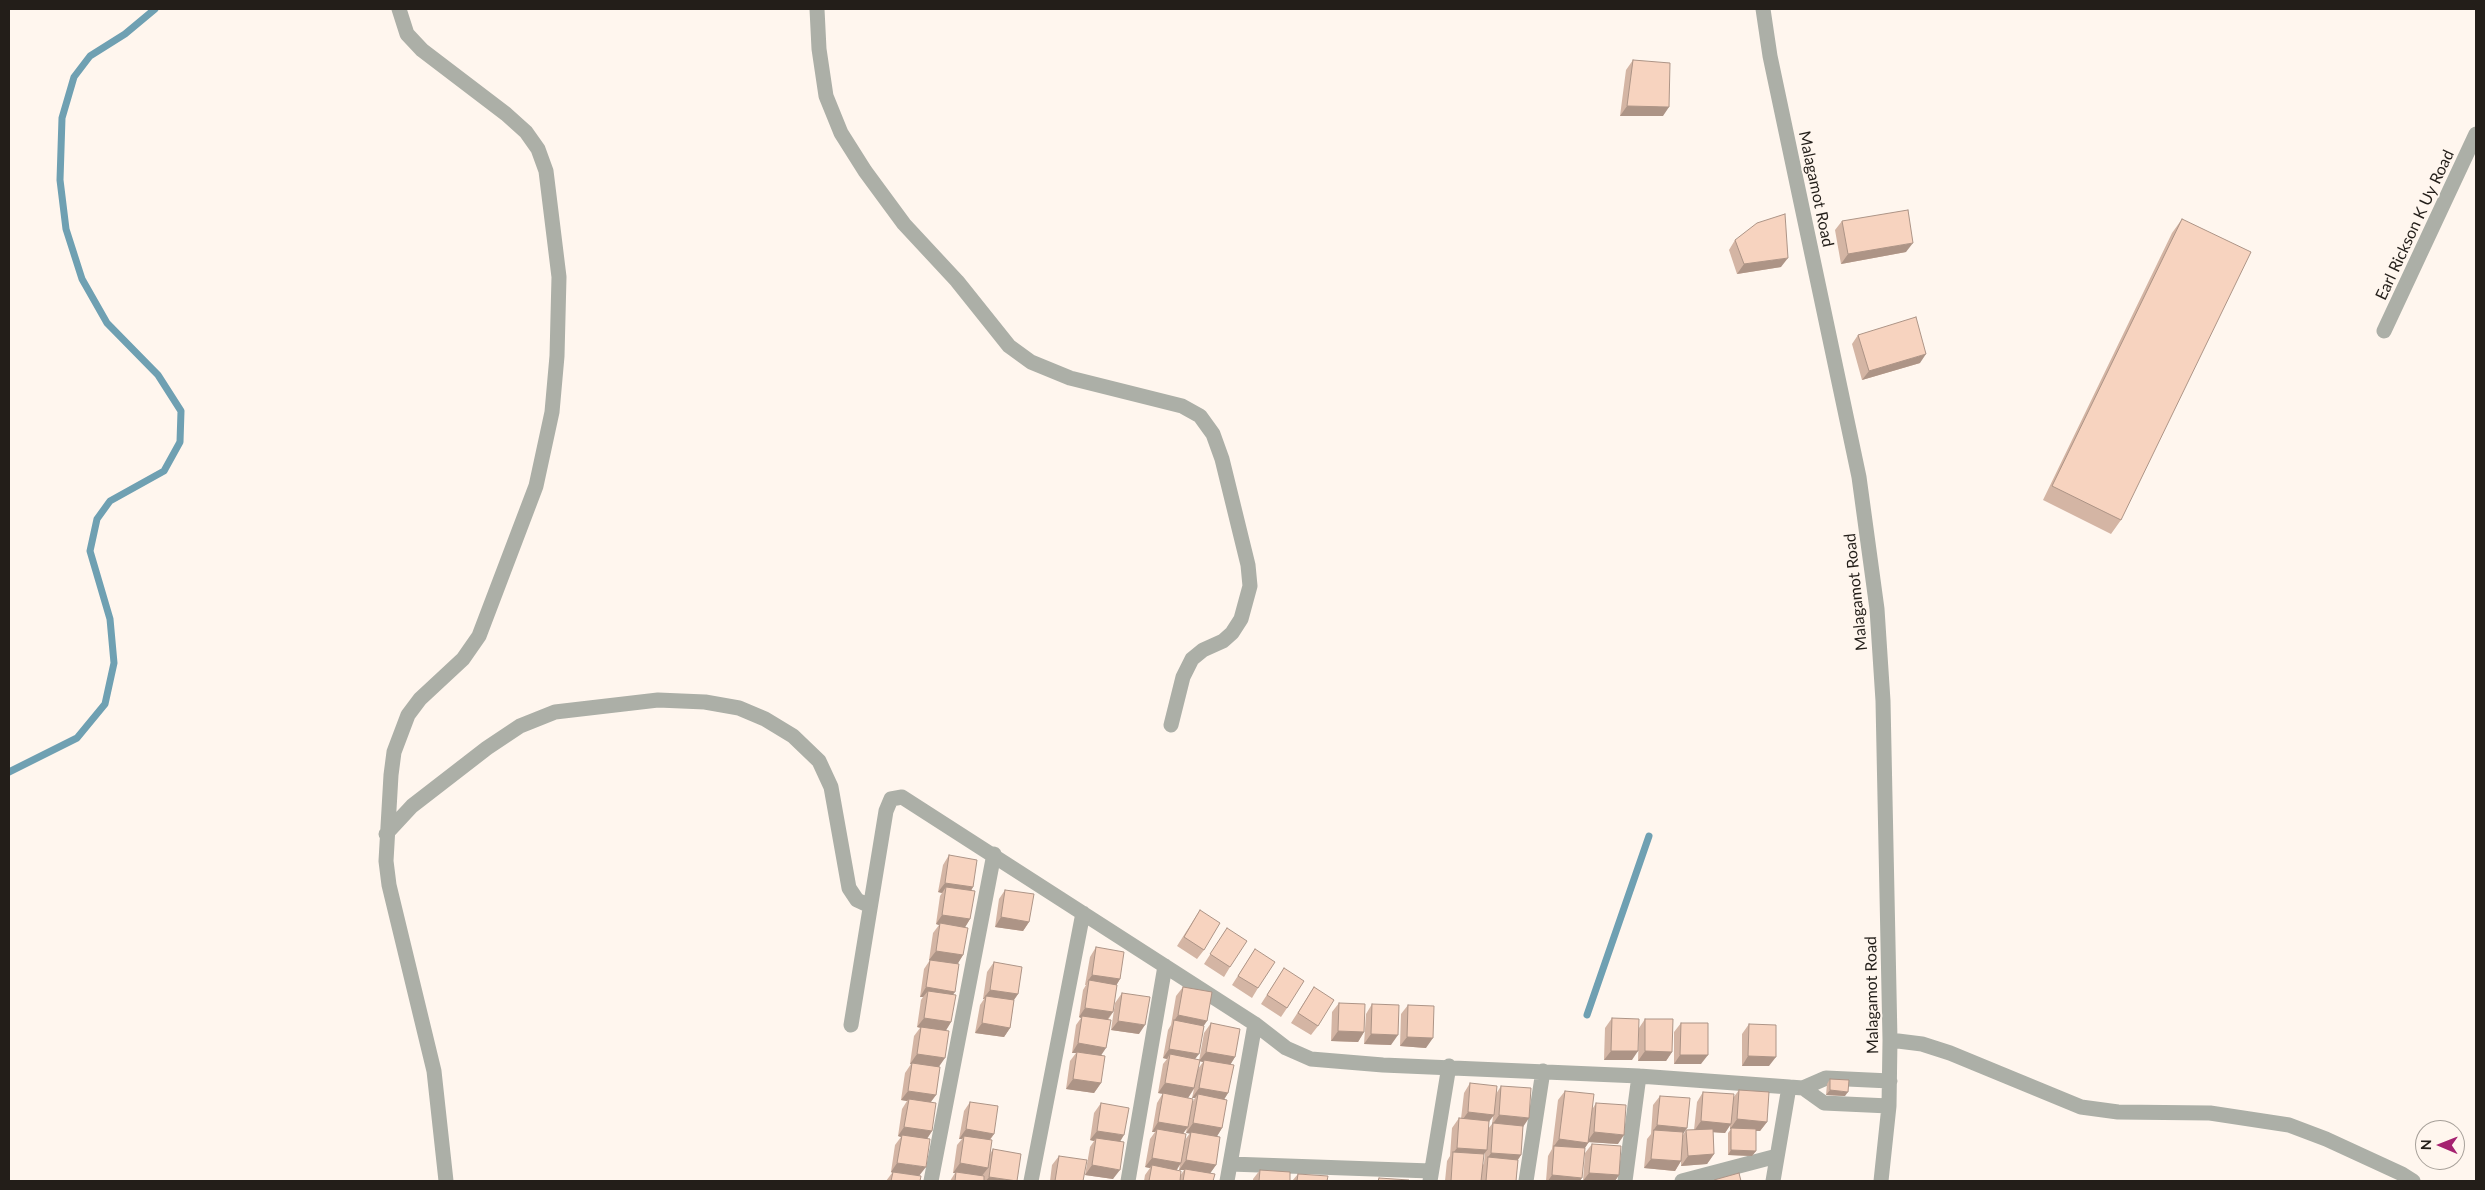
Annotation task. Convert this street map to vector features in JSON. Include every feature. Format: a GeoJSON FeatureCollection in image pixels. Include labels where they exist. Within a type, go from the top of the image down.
{"type":"FeatureCollection","features":[{"type":"Feature","properties":{"kind":"street"},"geometry":{"type":"LineString","coordinates":[[399,9],[407,34],[422,50],[506,114],[526,132],[538,149],[546,171],[559,277],[557,356],[552,412],[536,486],[479,636],[464,659],[420,699],[408,715],[394,752],[386,834],[386,861],[389,885],[434,1071],[446,1181]]}},
{"type":"Feature","properties":{"kind":"street"},"geometry":{"type":"LineString","coordinates":[[817,9],[819,49],[826,96],[841,133],[865,171],[904,224],[957,281],[1009,346],[1031,362],[1070,378],[1182,406],[1200,416],[1213,434],[1222,459],[1248,565],[1250,586],[1241,619],[1232,633],[1223,640],[1202,650],[1192,659],[1183,677],[1171,724]]}},
{"type":"Feature","properties":{"kind":"street","name":"Malagamot Road"},"geometry":{"type":"LineString","coordinates":[[1763,9],[1770,56],[1860,477],[1877,608],[1883,701],[1890,1040],[1889,1106],[1881,1181]]}},
{"type":"Feature","properties":{"kind":"street","name":"Earl Rickson K Uy Road"},"geometry":{"type":"LineString","coordinates":[[2384,331],[2475,142]]}},
{"type":"Feature","properties":{"kind":"street"},"geometry":{"type":"LineString","coordinates":[[386,834],[412,806],[487,748],[520,726],[555,712],[658,700],[705,702],[739,708],[766,719],[793,736],[819,761],[832,787],[850,888],[857,900],[870,906]]}},
{"type":"Feature","properties":{"kind":"street"},"geometry":{"type":"LineString","coordinates":[[851,1025],[886,811],[891,800],[907,798],[1255,1024],[1286,1048],[1311,1059],[1383,1065],[1450,1066],[1640,1076],[1796,1088],[1826,1078],[1890,1081]]}},
{"type":"Feature","properties":{"kind":"street"},"geometry":{"type":"LineString","coordinates":[[931,1181],[994,854]]}},
{"type":"Feature","properties":{"kind":"street"},"geometry":{"type":"LineString","coordinates":[[1032,1181],[1083,912]]}},
{"type":"Feature","properties":{"kind":"street"},"geometry":{"type":"LineString","coordinates":[[1128,1181],[1165,966]]}},
{"type":"Feature","properties":{"kind":"street"},"geometry":{"type":"LineString","coordinates":[[1227,1181],[1255,1024]]}},
{"type":"Feature","properties":{"kind":"street"},"geometry":{"type":"LineString","coordinates":[[1890,1040],[1922,1044],[1950,1053],[2081,1107],[2118,1112],[2210,1113],[2289,1126],[2326,1138],[2413,1181]]}},
{"type":"Feature","properties":{"kind":"street"},"geometry":{"type":"LineString","coordinates":[[1230,1164],[1430,1176],[1450,1066]]}},
{"type":"Feature","properties":{"kind":"street"},"geometry":{"type":"LineString","coordinates":[[1526,1181],[1543,1071]]}},
{"type":"Feature","properties":{"kind":"street"},"geometry":{"type":"LineString","coordinates":[[1626,1181],[1640,1076]]}},
{"type":"Feature","properties":{"kind":"street"},"geometry":{"type":"LineString","coordinates":[[1796,1088],[1824,1103],[1889,1106]]}},
{"type":"Feature","properties":{"kind":"street"},"geometry":{"type":"LineString","coordinates":[[1773,1181],[1777,1156],[1796,1088]]}},
{"type":"Feature","properties":{"kind":"street"},"geometry":{"type":"LineString","coordinates":[[1682,1181],[1777,1156]]}},
{"type":"Feature","properties":{"kind":"building"},"geometry":{"type":"Polygon","coordinates":[[[1633,60],[1670,63],[1669,107],[1627,106],[1633,60]]]}},
{"type":"Feature","properties":{"kind":"building"},"geometry":{"type":"Polygon","coordinates":[[[1908,210],[1913,243],[1848,254],[1842,221],[1908,210]]]}},
{"type":"Feature","properties":{"kind":"building"},"geometry":{"type":"Polygon","coordinates":[[[1785,214],[1788,258],[1744,264],[1735,240],[1757,223],[1785,214]]]}},
{"type":"Feature","properties":{"kind":"building"},"geometry":{"type":"Polygon","coordinates":[[[2182,219],[2251,252],[2121,520],[2052,486],[2182,219]]]}},
{"type":"Feature","properties":{"kind":"building"},"geometry":{"type":"Polygon","coordinates":[[[1916,317],[1926,354],[1869,371],[1858,335],[1916,317]]]}},
{"type":"Feature","properties":{"kind":"building"},"geometry":{"type":"Polygon","coordinates":[[[949,855],[977,860],[973,887],[945,883],[949,855]]]}},
{"type":"Feature","properties":{"kind":"building"},"geometry":{"type":"Polygon","coordinates":[[[946,887],[975,891],[970,919],[942,915],[946,887]]]}},
{"type":"Feature","properties":{"kind":"building"},"geometry":{"type":"Polygon","coordinates":[[[1005,890],[1034,894],[1029,922],[1001,917],[1005,890]]]}},
{"type":"Feature","properties":{"kind":"building"},"geometry":{"type":"Polygon","coordinates":[[[1200,910],[1220,923],[1204,950],[1184,937],[1200,910]]]}},
{"type":"Feature","properties":{"kind":"building"},"geometry":{"type":"Polygon","coordinates":[[[940,923],[968,928],[963,955],[936,951],[940,923]]]}},
{"type":"Feature","properties":{"kind":"building"},"geometry":{"type":"Polygon","coordinates":[[[1227,928],[1247,941],[1230,967],[1210,954],[1227,928]]]}},
{"type":"Feature","properties":{"kind":"building"},"geometry":{"type":"Polygon","coordinates":[[[1096,947],[1124,952],[1120,979],[1092,975],[1096,947]]]}},
{"type":"Feature","properties":{"kind":"building"},"geometry":{"type":"Polygon","coordinates":[[[1255,949],[1275,962],[1258,988],[1238,976],[1255,949]]]}},
{"type":"Feature","properties":{"kind":"building"},"geometry":{"type":"Polygon","coordinates":[[[930,960],[959,964],[955,992],[926,987],[930,960]]]}},
{"type":"Feature","properties":{"kind":"building"},"geometry":{"type":"Polygon","coordinates":[[[994,962],[1022,967],[1018,994],[990,990],[994,962]]]}},
{"type":"Feature","properties":{"kind":"building"},"geometry":{"type":"Polygon","coordinates":[[[1284,968],[1304,981],[1287,1008],[1267,995],[1284,968]]]}},
{"type":"Feature","properties":{"kind":"building"},"geometry":{"type":"Polygon","coordinates":[[[1089,980],[1117,985],[1113,1012],[1085,1008],[1089,980]]]}},
{"type":"Feature","properties":{"kind":"building"},"geometry":{"type":"Polygon","coordinates":[[[1183,987],[1212,992],[1207,1021],[1178,1015],[1183,987]]]}},
{"type":"Feature","properties":{"kind":"building"},"geometry":{"type":"Polygon","coordinates":[[[1314,987],[1334,1000],[1318,1026],[1298,1013],[1314,987]]]}},
{"type":"Feature","properties":{"kind":"building"},"geometry":{"type":"Polygon","coordinates":[[[928,991],[956,995],[951,1022],[924,1018],[928,991]]]}},
{"type":"Feature","properties":{"kind":"building"},"geometry":{"type":"Polygon","coordinates":[[[1122,993],[1150,997],[1145,1025],[1118,1021],[1122,993]]]}},
{"type":"Feature","properties":{"kind":"building"},"geometry":{"type":"Polygon","coordinates":[[[986,996],[1014,1000],[1010,1028],[982,1023],[986,996]]]}},
{"type":"Feature","properties":{"kind":"building"},"geometry":{"type":"Polygon","coordinates":[[[1339,1003],[1365,1004],[1364,1032],[1338,1031],[1339,1003]]]}},
{"type":"Feature","properties":{"kind":"building"},"geometry":{"type":"Polygon","coordinates":[[[1372,1004],[1399,1005],[1398,1035],[1371,1034],[1372,1004]]]}},
{"type":"Feature","properties":{"kind":"building"},"geometry":{"type":"Polygon","coordinates":[[[1408,1005],[1434,1006],[1433,1038],[1407,1037],[1408,1005]]]}},
{"type":"Feature","properties":{"kind":"building"},"geometry":{"type":"Polygon","coordinates":[[[1082,1016],[1111,1020],[1106,1048],[1078,1043],[1082,1016]]]}},
{"type":"Feature","properties":{"kind":"building"},"geometry":{"type":"Polygon","coordinates":[[[1612,1018],[1639,1019],[1638,1051],[1611,1051],[1612,1018]]]}},
{"type":"Feature","properties":{"kind":"building"},"geometry":{"type":"Polygon","coordinates":[[[1645,1019],[1673,1019],[1672,1052],[1645,1051],[1645,1019]]]}},
{"type":"Feature","properties":{"kind":"building"},"geometry":{"type":"Polygon","coordinates":[[[1174,1020],[1204,1026],[1199,1054],[1169,1049],[1174,1020]]]}},
{"type":"Feature","properties":{"kind":"building"},"geometry":{"type":"Polygon","coordinates":[[[1211,1023],[1240,1029],[1235,1057],[1206,1052],[1211,1023]]]}},
{"type":"Feature","properties":{"kind":"building"},"geometry":{"type":"Polygon","coordinates":[[[1681,1023],[1708,1023],[1708,1055],[1680,1055],[1681,1023]]]}},
{"type":"Feature","properties":{"kind":"building"},"geometry":{"type":"Polygon","coordinates":[[[1749,1024],[1776,1025],[1776,1057],[1748,1056],[1749,1024]]]}},
{"type":"Feature","properties":{"kind":"building"},"geometry":{"type":"Polygon","coordinates":[[[921,1027],[949,1031],[945,1058],[917,1054],[921,1027]]]}},
{"type":"Feature","properties":{"kind":"building"},"geometry":{"type":"Polygon","coordinates":[[[1077,1052],[1105,1056],[1101,1083],[1073,1079],[1077,1052]]]}},
{"type":"Feature","properties":{"kind":"building"},"geometry":{"type":"Polygon","coordinates":[[[1170,1054],[1200,1060],[1194,1088],[1165,1083],[1170,1054]]]}},
{"type":"Feature","properties":{"kind":"building"},"geometry":{"type":"Polygon","coordinates":[[[1204,1060],[1234,1065],[1228,1093],[1199,1088],[1204,1060]]]}},
{"type":"Feature","properties":{"kind":"building"},"geometry":{"type":"Polygon","coordinates":[[[912,1063],[940,1067],[936,1095],[908,1091],[912,1063]]]}},
{"type":"Feature","properties":{"kind":"building"},"geometry":{"type":"Polygon","coordinates":[[[1830,1079],[1849,1080],[1848,1092],[1830,1090],[1830,1079]]]}},
{"type":"Feature","properties":{"kind":"building"},"geometry":{"type":"Polygon","coordinates":[[[1470,1083],[1497,1086],[1494,1115],[1468,1112],[1470,1083]]]}},
{"type":"Feature","properties":{"kind":"building"},"geometry":{"type":"Polygon","coordinates":[[[1501,1086],[1531,1088],[1529,1118],[1499,1115],[1501,1086]]]}},
{"type":"Feature","properties":{"kind":"building"},"geometry":{"type":"Polygon","coordinates":[[[1739,1090],[1769,1092],[1767,1122],[1737,1119],[1739,1090]]]}},
{"type":"Feature","properties":{"kind":"building"},"geometry":{"type":"Polygon","coordinates":[[[1565,1091],[1594,1094],[1588,1143],[1559,1139],[1565,1091]]]}},
{"type":"Feature","properties":{"kind":"building"},"geometry":{"type":"Polygon","coordinates":[[[1703,1092],[1734,1094],[1731,1124],[1701,1121],[1703,1092]]]}},
{"type":"Feature","properties":{"kind":"building"},"geometry":{"type":"Polygon","coordinates":[[[1163,1093],[1193,1099],[1188,1127],[1158,1122],[1163,1093]]]}},
{"type":"Feature","properties":{"kind":"building"},"geometry":{"type":"Polygon","coordinates":[[[1198,1094],[1227,1100],[1222,1128],[1193,1123],[1198,1094]]]}},
{"type":"Feature","properties":{"kind":"building"},"geometry":{"type":"Polygon","coordinates":[[[1660,1096],[1690,1098],[1687,1128],[1657,1125],[1660,1096]]]}},
{"type":"Feature","properties":{"kind":"building"},"geometry":{"type":"Polygon","coordinates":[[[909,1099],[936,1103],[932,1131],[904,1127],[909,1099]]]}},
{"type":"Feature","properties":{"kind":"building"},"geometry":{"type":"Polygon","coordinates":[[[970,1102],[998,1106],[994,1134],[966,1129],[970,1102]]]}},
{"type":"Feature","properties":{"kind":"building"},"geometry":{"type":"Polygon","coordinates":[[[1101,1103],[1129,1108],[1124,1135],[1097,1131],[1101,1103]]]}},
{"type":"Feature","properties":{"kind":"building"},"geometry":{"type":"Polygon","coordinates":[[[1596,1103],[1626,1105],[1624,1135],[1594,1132],[1596,1103]]]}},
{"type":"Feature","properties":{"kind":"building"},"geometry":{"type":"Polygon","coordinates":[[[1459,1118],[1489,1121],[1487,1150],[1457,1148],[1459,1118]]]}},
{"type":"Feature","properties":{"kind":"building"},"geometry":{"type":"Polygon","coordinates":[[[1493,1123],[1523,1126],[1521,1155],[1491,1153],[1493,1123]]]}},
{"type":"Feature","properties":{"kind":"building"},"geometry":{"type":"Polygon","coordinates":[[[1731,1128],[1756,1129],[1756,1151],[1731,1150],[1731,1128]]]}},
{"type":"Feature","properties":{"kind":"building"},"geometry":{"type":"Polygon","coordinates":[[[1157,1129],[1186,1134],[1181,1163],[1152,1158],[1157,1129]]]}},
{"type":"Feature","properties":{"kind":"building"},"geometry":{"type":"Polygon","coordinates":[[[1713,1129],[1714,1154],[1688,1156],[1686,1130],[1713,1129]]]}},
{"type":"Feature","properties":{"kind":"building"},"geometry":{"type":"Polygon","coordinates":[[[1654,1130],[1683,1132],[1681,1161],[1651,1159],[1654,1130]]]}},
{"type":"Feature","properties":{"kind":"building"},"geometry":{"type":"Polygon","coordinates":[[[1191,1132],[1220,1137],[1216,1165],[1186,1160],[1191,1132]]]}},
{"type":"Feature","properties":{"kind":"building"},"geometry":{"type":"Polygon","coordinates":[[[902,1135],[930,1139],[926,1167],[897,1163],[902,1135]]]}},
{"type":"Feature","properties":{"kind":"building"},"geometry":{"type":"Polygon","coordinates":[[[964,1136],[992,1140],[988,1168],[960,1163],[964,1136]]]}},
{"type":"Feature","properties":{"kind":"building"},"geometry":{"type":"Polygon","coordinates":[[[1096,1138],[1124,1142],[1120,1170],[1092,1165],[1096,1138]]]}},
{"type":"Feature","properties":{"kind":"building"},"geometry":{"type":"Polygon","coordinates":[[[1592,1144],[1621,1146],[1619,1175],[1589,1173],[1592,1144]]]}},
{"type":"Feature","properties":{"kind":"building"},"geometry":{"type":"Polygon","coordinates":[[[1554,1146],[1585,1148],[1582,1178],[1552,1175],[1554,1146]]]}},
{"type":"Feature","properties":{"kind":"building"},"geometry":{"type":"Polygon","coordinates":[[[993,1149],[1021,1154],[1017,1181],[989,1177],[993,1149]]]}},
{"type":"Feature","properties":{"kind":"building"},"geometry":{"type":"Polygon","coordinates":[[[1453,1152],[1484,1154],[1481,1181],[1451,1181],[1453,1152]]]}},
{"type":"Feature","properties":{"kind":"building"},"geometry":{"type":"Polygon","coordinates":[[[1059,1156],[1087,1160],[1083,1181],[1055,1181],[1059,1156]]]}},
{"type":"Feature","properties":{"kind":"building"},"geometry":{"type":"Polygon","coordinates":[[[1488,1157],[1518,1160],[1516,1181],[1486,1181],[1488,1157]]]}},
{"type":"Feature","properties":{"kind":"building"},"geometry":{"type":"Polygon","coordinates":[[[1152,1165],[1181,1171],[1180,1181],[1149,1181],[1152,1165]]]}},
{"type":"Feature","properties":{"kind":"building"},"geometry":{"type":"Polygon","coordinates":[[[1185,1169],[1215,1174],[1213,1181],[1183,1181],[1185,1169]]]}},
{"type":"Feature","properties":{"kind":"building"},"geometry":{"type":"Polygon","coordinates":[[[1260,1170],[1290,1172],[1290,1181],[1259,1181],[1260,1170]]]}},
{"type":"Feature","properties":{"kind":"building"},"geometry":{"type":"Polygon","coordinates":[[[893,1172],[921,1176],[920,1181],[891,1181],[893,1172]]]}},
{"type":"Feature","properties":{"kind":"building"},"geometry":{"type":"Polygon","coordinates":[[[956,1172],[984,1176],[984,1181],[955,1181],[956,1172]]]}},
{"type":"Feature","properties":{"kind":"building"},"geometry":{"type":"Polygon","coordinates":[[[1739,1173],[1741,1181],[1714,1181],[1714,1180],[1739,1173]]]}},
{"type":"Feature","properties":{"kind":"building"},"geometry":{"type":"Polygon","coordinates":[[[1298,1174],[1328,1176],[1327,1181],[1297,1181],[1298,1174]]]}},
{"type":"Feature","properties":{"kind":"building"},"geometry":{"type":"Polygon","coordinates":[[[1379,1178],[1409,1180],[1409,1181],[1378,1181],[1379,1178]]]}},
{"type":"Feature","properties":{"kind":"waterway"},"geometry":{"type":"LineString","coordinates":[[9,772],[77,738],[105,704],[114,663],[110,619],[90,551],[97,519],[110,501],[164,471],[180,442],[181,411],[158,375],[107,323],[82,279],[66,229],[60,180],[62,118],[74,77],[90,56],[125,34],[155,9]]}},
{"type":"Feature","properties":{"kind":"waterway"},"geometry":{"type":"LineString","coordinates":[[1587,1015],[1649,836]]}}]}
